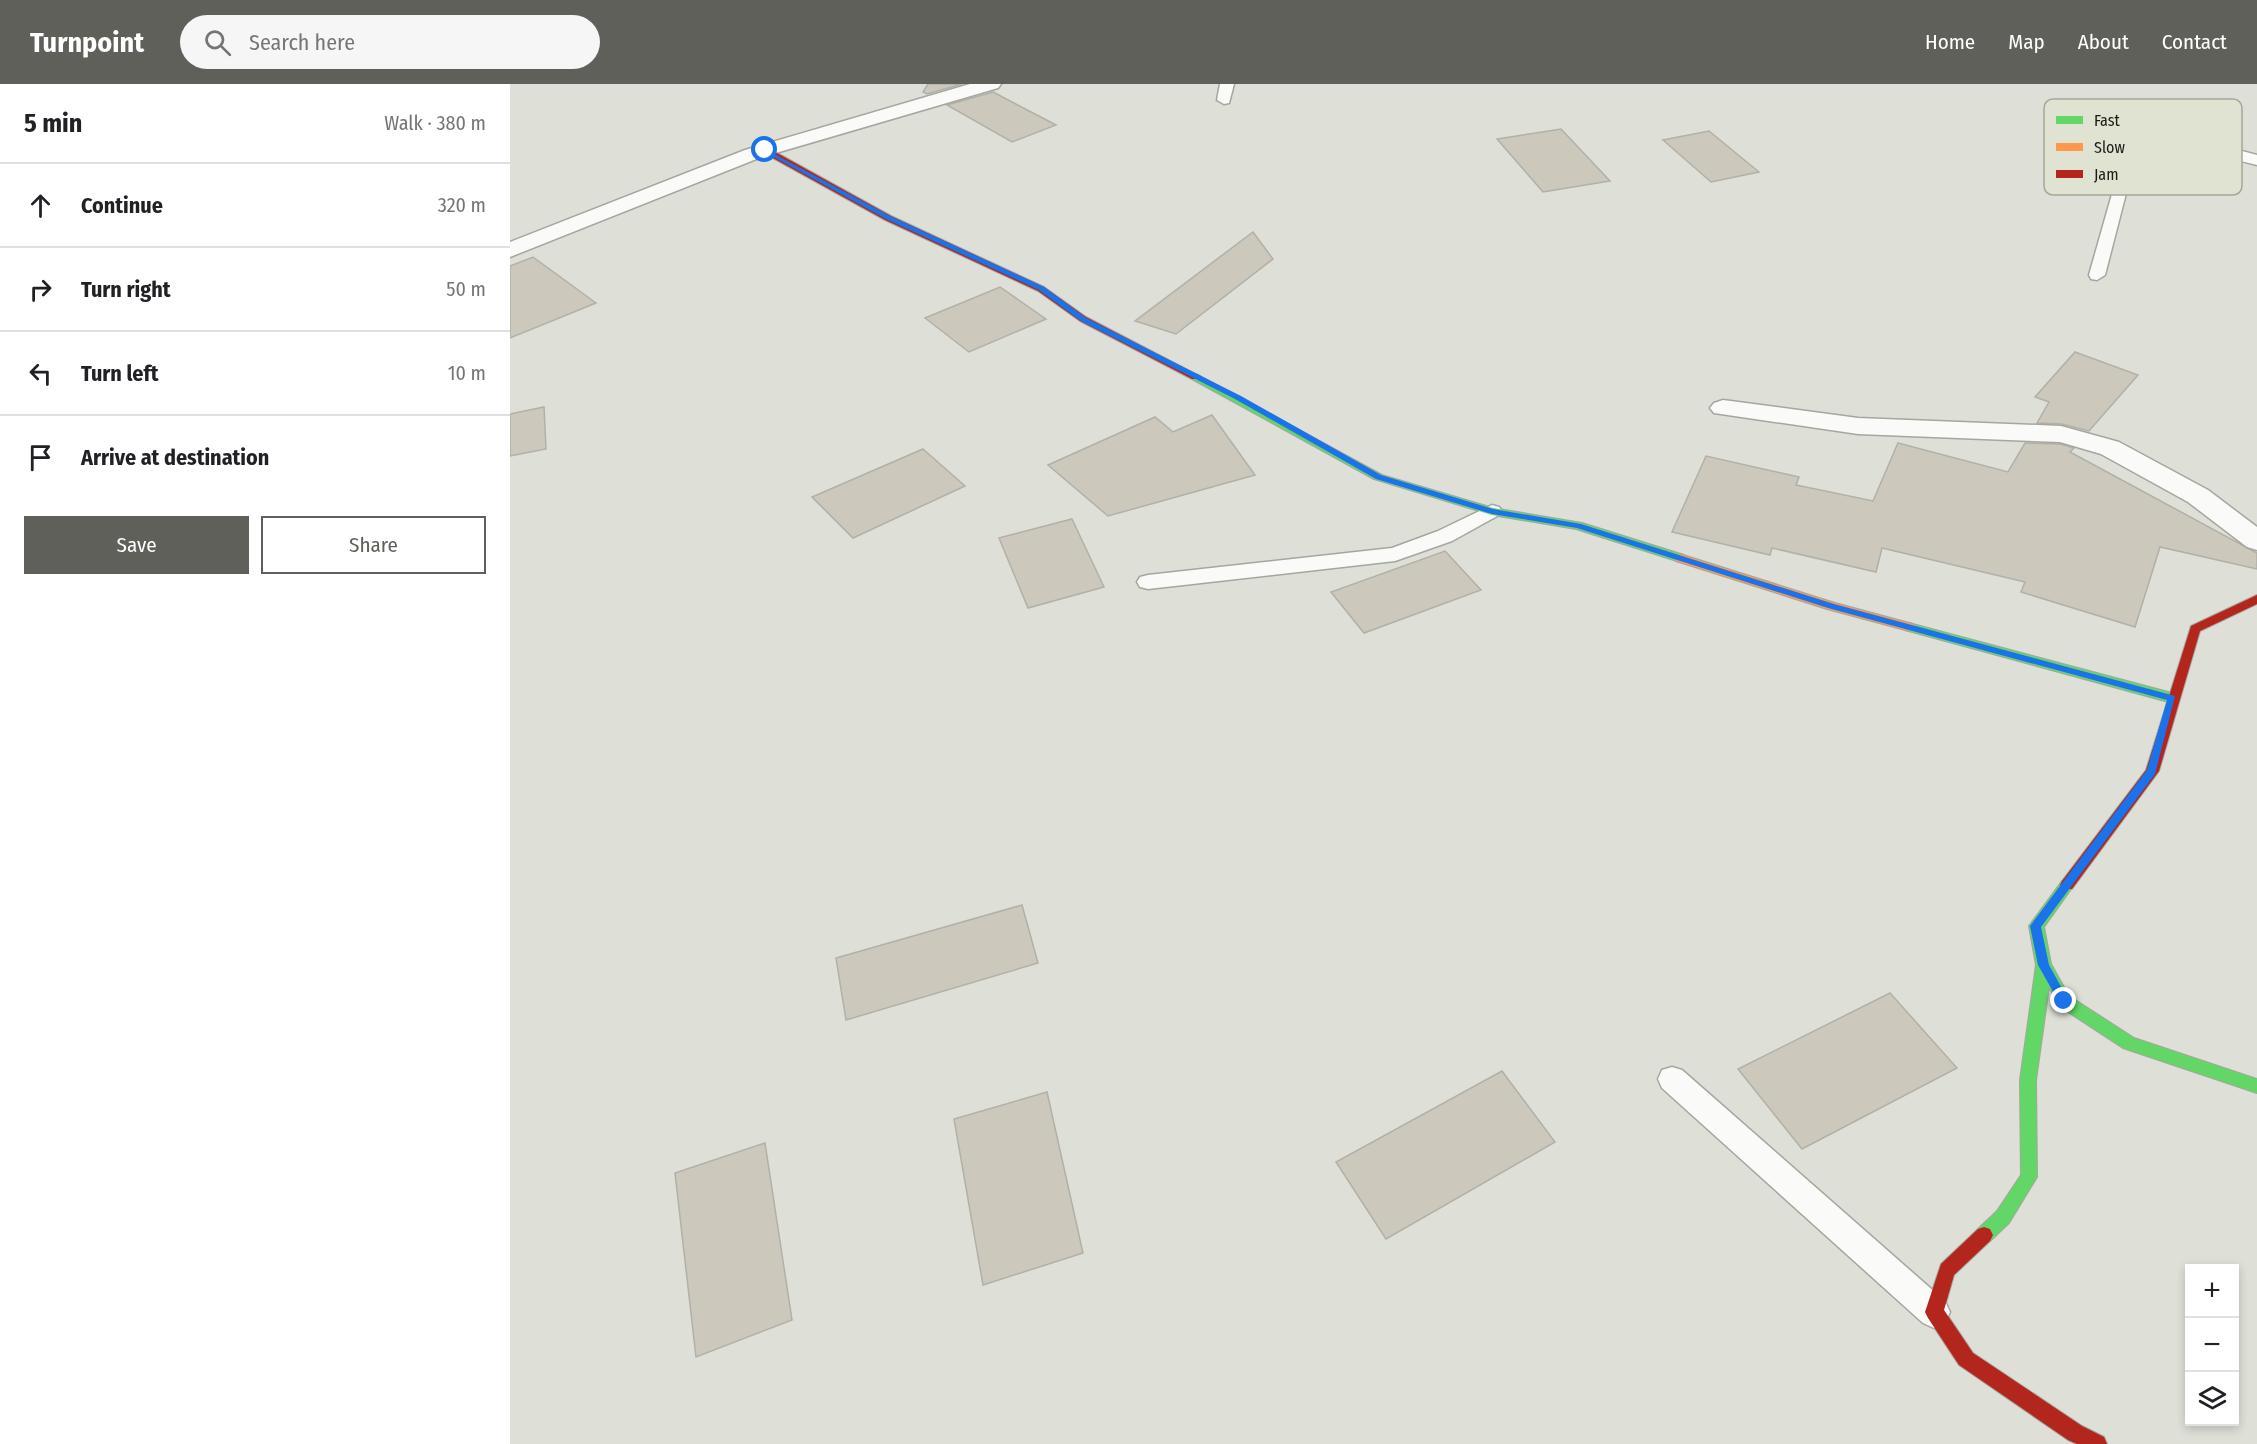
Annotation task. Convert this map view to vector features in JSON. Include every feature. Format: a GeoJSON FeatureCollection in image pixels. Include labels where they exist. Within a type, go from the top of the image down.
{"type":"FeatureCollection","features":[{"type":"Feature","properties":{"kind":"street"},"geometry":{"type":"LineString","coordinates":[[510,250],[765,150],[975,86]]}},
{"type":"Feature","properties":{"kind":"street"},"geometry":{"type":"LineString","coordinates":[[765,150],[888,218],[1041,289],[1083,320],[1238,398],[1378,477],[1492,511],[1578,526],[1831,606],[2172,698]]}},
{"type":"Feature","properties":{"kind":"street"},"geometry":{"type":"LineString","coordinates":[[1723,408],[1858,426],[2061,434],[2110,448],[2198,496],[2257,541]]}},
{"type":"Feature","properties":{"kind":"street"},"geometry":{"type":"LineString","coordinates":[[2257,599],[2195,629],[2172,698],[2152,771],[2036,926],[2044,965],[2064,1001],[2128,1043],[2257,1086]]}},
{"type":"Feature","properties":{"kind":"street"},"geometry":{"type":"LineString","coordinates":[[2044,965],[2028,1080],[2029,1177],[2003,1217],[1947,1270],[1934,1312],[1966,1359],[2075,1433],[2097,1444]]}},
{"type":"Feature","properties":{"kind":"lane"},"geometry":{"type":"LineString","coordinates":[[1224,100],[1227,84]]}},
{"type":"Feature","properties":{"kind":"lane"},"geometry":{"type":"LineString","coordinates":[[2242,154],[2257,160]]}},
{"type":"Feature","properties":{"kind":"lane"},"geometry":{"type":"LineString","coordinates":[[2097,275],[2118,195]]}},
{"type":"Feature","properties":{"kind":"lane"},"geometry":{"type":"LineString","coordinates":[[1148,582],[1395,554],[1445,536],[1492,511]]}},
{"type":"Feature","properties":{"kind":"lane"},"geometry":{"type":"LineString","coordinates":[[1672,1078],[1934,1312]]}},
{"type":"Feature","properties":{"kind":"building"},"geometry":{"type":"Polygon","coordinates":[[[928,84],[962,84],[927,94],[923,92],[928,84]]]}},
{"type":"Feature","properties":{"kind":"building"},"geometry":{"type":"Polygon","coordinates":[[[993,92],[1056,125],[1012,142],[947,105],[993,92]]]}},
{"type":"Feature","properties":{"kind":"building"},"geometry":{"type":"Polygon","coordinates":[[[1561,129],[1610,181],[1543,192],[1497,139],[1561,129]]]}},
{"type":"Feature","properties":{"kind":"building"},"geometry":{"type":"Polygon","coordinates":[[[1709,131],[1759,172],[1711,182],[1663,140],[1709,131]]]}},
{"type":"Feature","properties":{"kind":"building"},"geometry":{"type":"Polygon","coordinates":[[[1253,232],[1273,259],[1176,334],[1135,321],[1253,232]]]}},
{"type":"Feature","properties":{"kind":"building"},"geometry":{"type":"Polygon","coordinates":[[[533,257],[596,303],[510,338],[510,266],[533,257]]]}},
{"type":"Feature","properties":{"kind":"building"},"geometry":{"type":"Polygon","coordinates":[[[1000,287],[1046,319],[969,352],[925,318],[1000,287]]]}},
{"type":"Feature","properties":{"kind":"building"},"geometry":{"type":"Polygon","coordinates":[[[2075,352],[2138,375],[2089,431],[2062,424],[2037,423],[2049,402],[2035,397],[2075,352]]]}},
{"type":"Feature","properties":{"kind":"building"},"geometry":{"type":"Polygon","coordinates":[[[544,407],[546,449],[510,456],[510,414],[544,407]]]}},
{"type":"Feature","properties":{"kind":"building"},"geometry":{"type":"Polygon","coordinates":[[[1212,415],[1255,475],[1108,516],[1048,465],[1155,417],[1173,432],[1212,415]]]}},
{"type":"Feature","properties":{"kind":"building"},"geometry":{"type":"Polygon","coordinates":[[[1898,443],[2008,472],[2025,443],[2060,444],[2074,448],[2070,452],[2257,553],[2257,569],[2160,547],[2135,627],[2021,592],[2025,582],[1882,548],[1876,572],[1772,548],[1770,555],[1672,532],[1706,456],[1799,477],[1796,485],[1873,501],[1898,443]]]}},
{"type":"Feature","properties":{"kind":"building"},"geometry":{"type":"Polygon","coordinates":[[[923,449],[965,486],[853,538],[812,497],[923,449]]]}},
{"type":"Feature","properties":{"kind":"building"},"geometry":{"type":"Polygon","coordinates":[[[1072,519],[1104,587],[1028,608],[999,538],[1072,519]]]}},
{"type":"Feature","properties":{"kind":"building"},"geometry":{"type":"Polygon","coordinates":[[[1445,551],[1481,590],[1364,633],[1331,592],[1445,551]]]}},
{"type":"Feature","properties":{"kind":"building"},"geometry":{"type":"Polygon","coordinates":[[[1022,905],[1038,963],[846,1020],[836,958],[1022,905]]]}},
{"type":"Feature","properties":{"kind":"building"},"geometry":{"type":"Polygon","coordinates":[[[1890,993],[1957,1068],[1802,1149],[1738,1069],[1890,993]]]}},
{"type":"Feature","properties":{"kind":"building"},"geometry":{"type":"Polygon","coordinates":[[[1502,1071],[1555,1142],[1386,1239],[1336,1162],[1502,1071]]]}},
{"type":"Feature","properties":{"kind":"building"},"geometry":{"type":"Polygon","coordinates":[[[1047,1092],[1083,1253],[983,1285],[954,1119],[1047,1092]]]}},
{"type":"Feature","properties":{"kind":"building"},"geometry":{"type":"Polygon","coordinates":[[[765,1143],[792,1320],[696,1357],[675,1173],[765,1143]]]}},
{"type":"Feature","properties":{"kind":"traffic: fast"},"geometry":{"type":"LineString","coordinates":[[1196,377],[1378,477],[1492,511],[1578,526],[1680,558]]}},
{"type":"Feature","properties":{"kind":"traffic: fast"},"geometry":{"type":"LineString","coordinates":[[1909,627],[2172,698]]}},
{"type":"Feature","properties":{"kind":"traffic: fast"},"geometry":{"type":"LineString","coordinates":[[2067,885],[2036,926],[2044,965],[2064,1001],[2129,1043],[2257,1086]]}},
{"type":"Feature","properties":{"kind":"traffic: fast"},"geometry":{"type":"LineString","coordinates":[[1984,1235],[2003,1217],[2029,1177],[2028,1080],[2044,965]]}},
{"type":"Feature","properties":{"kind":"traffic: slow"},"geometry":{"type":"LineString","coordinates":[[1680,558],[1831,606],[1909,627]]}},
{"type":"Feature","properties":{"kind":"traffic: jam"},"geometry":{"type":"LineString","coordinates":[[765,150],[888,218],[1041,289],[1083,319],[1196,377]]}},
{"type":"Feature","properties":{"kind":"traffic: jam"},"geometry":{"type":"LineString","coordinates":[[2067,885],[2152,771],[2195,629],[2257,599]]}},
{"type":"Feature","properties":{"kind":"traffic: jam"},"geometry":{"type":"LineString","coordinates":[[1984,1235],[1947,1270],[1934,1312],[1966,1359],[2075,1433],[2097,1444]]}},
{"type":"Feature","properties":{"kind":"route"},"geometry":{"type":"LineString","coordinates":[[765,150],[888,218],[1041,289],[1083,320],[1238,398],[1378,477],[1492,511],[1578,526],[1831,606],[2172,698],[2152,771],[2036,926],[2044,965],[2064,1001]]}}]}
